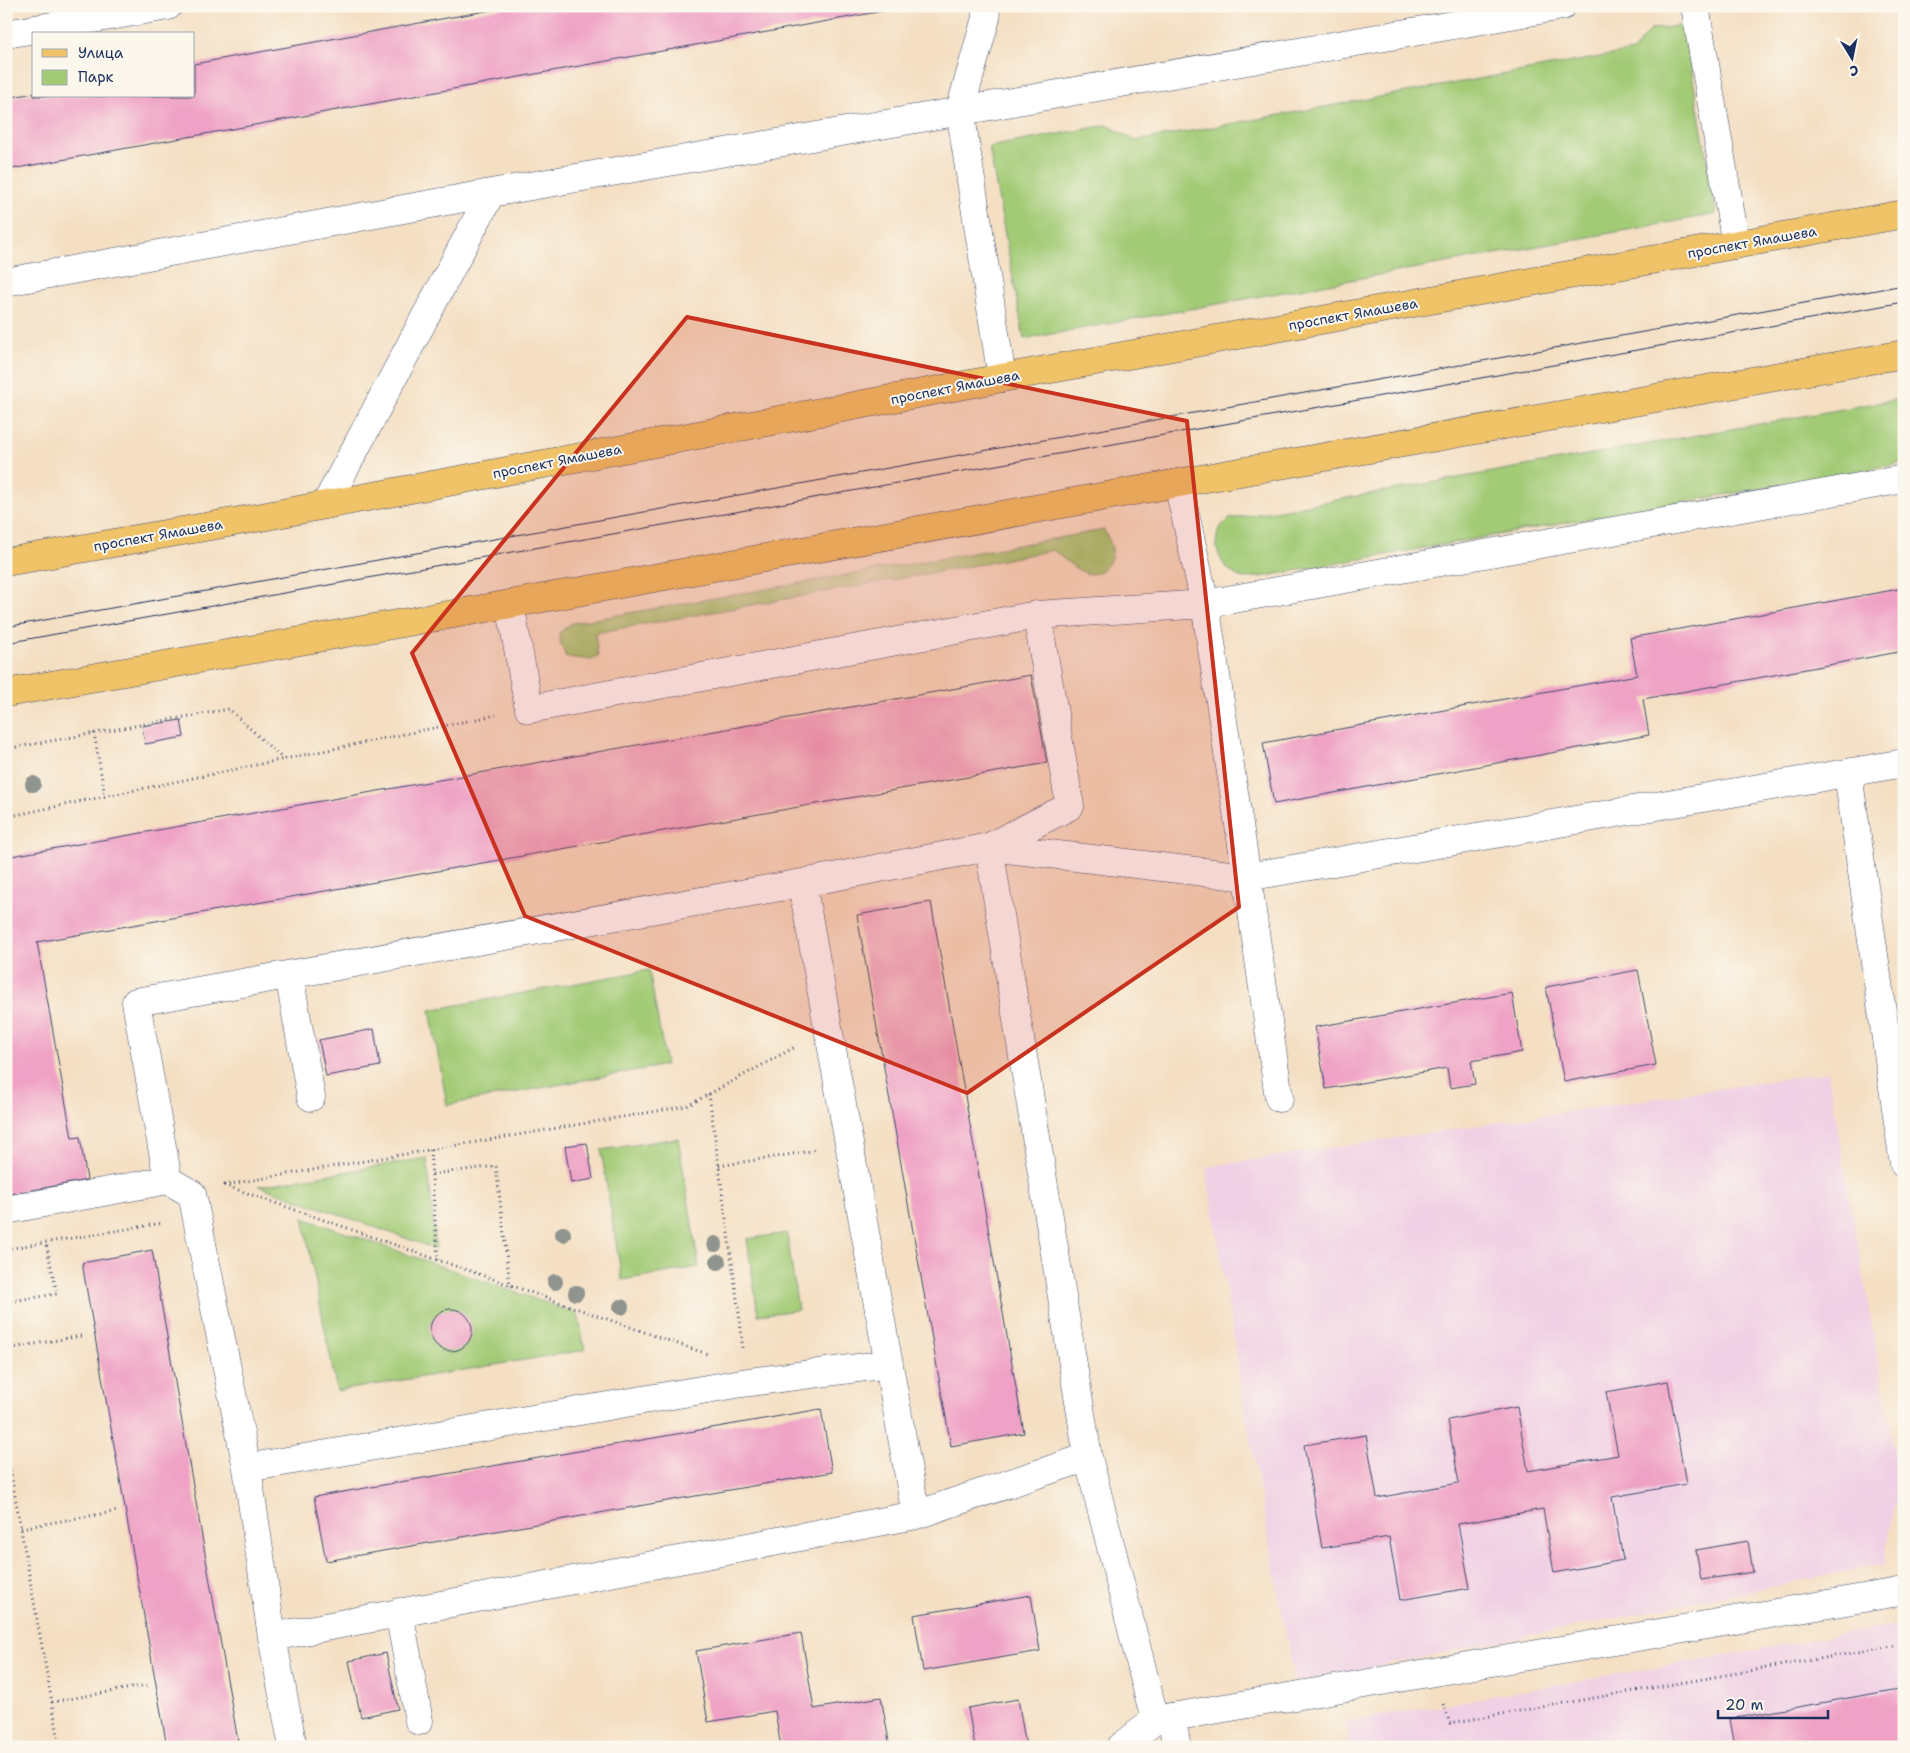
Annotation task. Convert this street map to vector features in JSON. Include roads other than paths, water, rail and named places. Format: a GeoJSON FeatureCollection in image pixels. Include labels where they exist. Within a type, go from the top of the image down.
{"type":"FeatureCollection","features":[{"type":"Feature","properties":{"kind":"main road","name":"проспект Ямашева"},"geometry":{"type":"LineString","coordinates":[[6,562],[1904,214]]}},
{"type":"Feature","properties":{"kind":"main road"},"geometry":{"type":"LineString","coordinates":[[6,692],[510,604],[1178,482],[1904,354]]}},
{"type":"Feature","properties":{"kind":"lane"},"geometry":{"type":"LineString","coordinates":[[6,34],[168,6]]}},
{"type":"Feature","properties":{"kind":"lane"},"geometry":{"type":"LineString","coordinates":[[985,6],[986,18],[960,110],[1002,378]]}},
{"type":"Feature","properties":{"kind":"lane"},"geometry":{"type":"LineString","coordinates":[[6,282],[490,192],[960,110],[1497,12],[1562,6]]}},
{"type":"Feature","properties":{"kind":"lane"},"geometry":{"type":"LineString","coordinates":[[1695,6],[1736,245]]}},
{"type":"Feature","properties":{"kind":"lane"},"geometry":{"type":"LineString","coordinates":[[326,504],[490,192]]}},
{"type":"Feature","properties":{"kind":"lane"},"geometry":{"type":"LineString","coordinates":[[510,604],[529,709],[1036,616],[1205,604],[1904,479]]}},
{"type":"Feature","properties":{"kind":"lane"},"geometry":{"type":"LineString","coordinates":[[1178,482],[1205,604],[1279,1098]]}},
{"type":"Feature","properties":{"kind":"lane"},"geometry":{"type":"LineString","coordinates":[[293,1747],[272,1637],[247,1468],[195,1206],[168,1180],[136,1002],[802,883],[989,846],[1070,806],[1036,616]]}},
{"type":"Feature","properties":{"kind":"lane"},"geometry":{"type":"LineString","coordinates":[[989,846],[1247,877],[1904,763]]}},
{"type":"Feature","properties":{"kind":"lane"},"geometry":{"type":"LineString","coordinates":[[1848,774],[1904,1164]]}},
{"type":"Feature","properties":{"kind":"lane"},"geometry":{"type":"LineString","coordinates":[[989,846],[1088,1457],[1163,1718],[1177,1747]]}},
{"type":"Feature","properties":{"kind":"lane"},"geometry":{"type":"LineString","coordinates":[[802,883],[916,1515]]}},
{"type":"Feature","properties":{"kind":"lane"},"geometry":{"type":"LineString","coordinates":[[289,975],[311,1097]]}},
{"type":"Feature","properties":{"kind":"lane"},"geometry":{"type":"LineString","coordinates":[[6,1210],[168,1180]]}},
{"type":"Feature","properties":{"kind":"lane"},"geometry":{"type":"LineString","coordinates":[[247,1468],[742,1383],[889,1364]]}},
{"type":"Feature","properties":{"kind":"lane"},"geometry":{"type":"LineString","coordinates":[[272,1637],[916,1515],[1088,1457]]}},
{"type":"Feature","properties":{"kind":"lane"},"geometry":{"type":"LineString","coordinates":[[1120,1747],[1163,1718],[1904,1591]]}},
{"type":"Feature","properties":{"kind":"lane"},"geometry":{"type":"LineString","coordinates":[[399,1612],[419,1721]]}},
{"type":"Feature","properties":{"kind":"tram line"},"geometry":{"type":"LineString","coordinates":[[6,627],[1904,285]]}},
{"type":"Feature","properties":{"kind":"tram line"},"geometry":{"type":"LineString","coordinates":[[6,643],[1904,302]]}}]}
